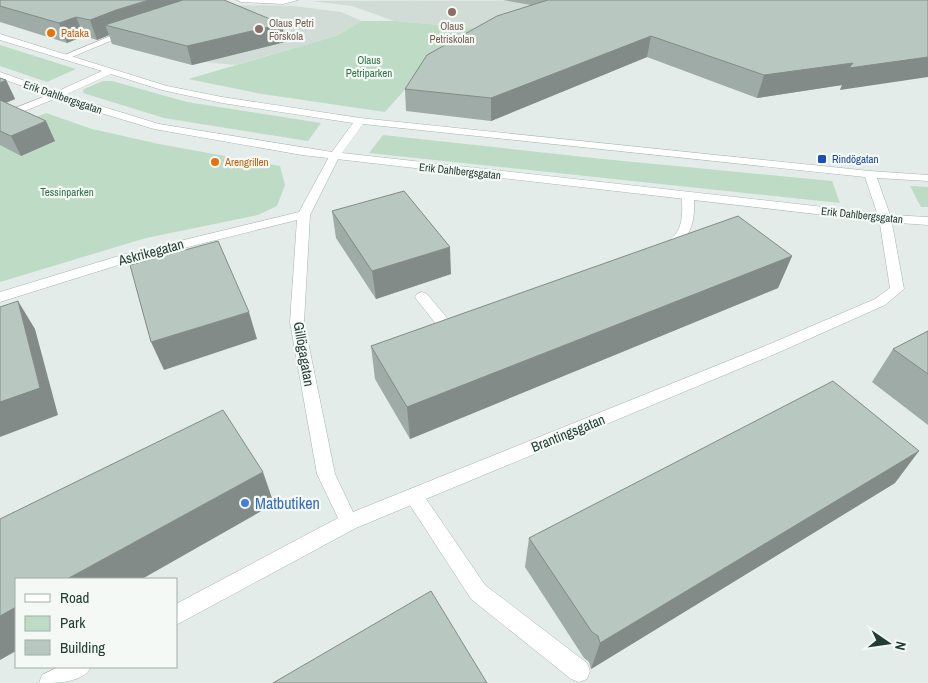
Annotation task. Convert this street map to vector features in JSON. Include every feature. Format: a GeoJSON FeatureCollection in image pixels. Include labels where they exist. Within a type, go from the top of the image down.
{"type":"FeatureCollection","features":[{"type":"Feature","properties":{"kind":"street"},"geometry":{"type":"LineString","coordinates":[[240,0],[294,0]]}},
{"type":"Feature","properties":{"kind":"street"},"geometry":{"type":"LineString","coordinates":[[64,57],[135,30]]}},
{"type":"Feature","properties":{"kind":"street"},"geometry":{"type":"LineString","coordinates":[[0,37],[108,72],[165,88],[222,100],[360,121],[870,174],[928,178]]}},
{"type":"Feature","properties":{"kind":"street"},"geometry":{"type":"LineString","coordinates":[[0,118],[108,72]]}},
{"type":"Feature","properties":{"kind":"street","name":"Erik Dahlbergsgatan"},"geometry":{"type":"LineString","coordinates":[[0,75],[158,127],[334,157],[885,218],[928,220]]}},
{"type":"Feature","properties":{"kind":"street","name":"Gillögagatan"},"geometry":{"type":"LineString","coordinates":[[349,522],[326,474],[297,322],[304,215],[334,157],[360,121]]}},
{"type":"Feature","properties":{"kind":"street"},"geometry":{"type":"LineString","coordinates":[[870,174],[885,218]]}},
{"type":"Feature","properties":{"kind":"street"},"geometry":{"type":"LineString","coordinates":[[653,258],[668,249],[684,234],[688,212],[688,196]]}},
{"type":"Feature","properties":{"kind":"street","name":"Askrikegatan"},"geometry":{"type":"LineString","coordinates":[[0,297],[127,258],[304,215]]}},
{"type":"Feature","properties":{"kind":"street","name":"Brantingsgatan"},"geometry":{"type":"LineString","coordinates":[[178,614],[349,522],[770,350],[880,302],[898,289],[885,218]]}},
{"type":"Feature","properties":{"kind":"street"},"geometry":{"type":"LineString","coordinates":[[422,297],[456,332],[434,340]]}},
{"type":"Feature","properties":{"kind":"street"},"geometry":{"type":"LineString","coordinates":[[414,496],[478,592],[579,671]]}},
{"type":"Feature","properties":{"kind":"street"},"geometry":{"type":"LineString","coordinates":[[50,683],[78,668]]}},
{"type":"Feature","properties":{"kind":"shaded area","name":"Olaus Petriskolan"},"geometry":{"type":"Polygon","coordinates":[[[564,0],[486,29],[394,21],[352,6],[311,1],[564,0]]]}},
{"type":"Feature","properties":{"kind":"shaded area","name":"Olaus Petri Förskola"},"geometry":{"type":"Polygon","coordinates":[[[232,5],[293,6],[341,12],[362,21],[336,36],[235,65],[206,62],[192,65],[149,53],[232,5]]]}},
{"type":"Feature","properties":{"kind":"green space","name":"Olaus Petriparken"},"geometry":{"type":"Polygon","coordinates":[[[362,21],[394,21],[486,29],[409,85],[385,112],[262,94],[188,79],[336,36],[362,21]]]}},
{"type":"Feature","properties":{"kind":"green space"},"geometry":{"type":"Polygon","coordinates":[[[0,45],[76,69],[47,82],[0,66],[0,45]]]}},
{"type":"Feature","properties":{"kind":"green space"},"geometry":{"type":"Polygon","coordinates":[[[103,81],[112,81],[187,102],[321,123],[308,141],[164,118],[83,93],[84,89],[103,81]]]}},
{"type":"Feature","properties":{"kind":"green space","name":"Tessinparken"},"geometry":{"type":"Polygon","coordinates":[[[46,113],[92,129],[159,144],[280,166],[285,185],[277,206],[258,215],[146,238],[0,282],[0,132],[46,113]]]}},
{"type":"Feature","properties":{"kind":"green space"},"geometry":{"type":"Polygon","coordinates":[[[383,135],[832,181],[840,203],[369,153],[383,135]]]}},
{"type":"Feature","properties":{"kind":"green space"},"geometry":{"type":"Polygon","coordinates":[[[910,186],[928,187],[928,207],[921,207],[910,186]]]}},
{"type":"Feature","properties":{"kind":"building"},"geometry":{"type":"Polygon","coordinates":[[[0,0],[149,0],[90,20],[76,17],[59,23],[0,6],[0,0]]]}},
{"type":"Feature","properties":{"kind":"building"},"geometry":{"type":"Polygon","coordinates":[[[183,0],[224,0],[282,24],[187,46],[105,25],[183,0]]]}},
{"type":"Feature","properties":{"kind":"building"},"geometry":{"type":"Polygon","coordinates":[[[548,0],[928,0],[928,57],[849,68],[853,63],[764,75],[651,36],[491,98],[405,89],[427,55],[497,16],[548,0]]]}},
{"type":"Feature","properties":{"kind":"building"},"geometry":{"type":"Polygon","coordinates":[[[0,100],[46,121],[11,136],[0,131],[0,100]]]}},
{"type":"Feature","properties":{"kind":"building"},"geometry":{"type":"Polygon","coordinates":[[[404,191],[450,247],[372,271],[332,211],[404,191]]]}},
{"type":"Feature","properties":{"kind":"building"},"geometry":{"type":"Polygon","coordinates":[[[738,216],[792,256],[407,407],[371,346],[738,216]]]}},
{"type":"Feature","properties":{"kind":"building"},"geometry":{"type":"Polygon","coordinates":[[[218,241],[249,312],[151,342],[130,265],[218,241]]]}},
{"type":"Feature","properties":{"kind":"building"},"geometry":{"type":"Polygon","coordinates":[[[18,301],[40,388],[0,402],[0,307],[18,301]]]}},
{"type":"Feature","properties":{"kind":"building"},"geometry":{"type":"Polygon","coordinates":[[[928,331],[928,374],[893,349],[928,331]]]}},
{"type":"Feature","properties":{"kind":"building"},"geometry":{"type":"Polygon","coordinates":[[[833,381],[919,451],[600,643],[598,636],[592,632],[529,538],[833,381]]]}},
{"type":"Feature","properties":{"kind":"building"},"geometry":{"type":"Polygon","coordinates":[[[223,410],[263,472],[69,578],[15,578],[15,608],[0,616],[0,519],[223,410]]]}},
{"type":"Feature","properties":{"kind":"building"},"geometry":{"type":"Polygon","coordinates":[[[431,591],[487,683],[273,683],[431,591]]]}},
{"type":"Feature","properties":{"kind":"place","name":"Olaus Petriskolan"},"geometry":{"type":"Point","coordinates":[452,12]}},
{"type":"Feature","properties":{"kind":"place","name":"Olaus Petri Förskola"},"geometry":{"type":"Point","coordinates":[259,29]}},
{"type":"Feature","properties":{"kind":"place","name":"Pataka"},"geometry":{"type":"Point","coordinates":[51,33]}},
{"type":"Feature","properties":{"kind":"place","name":"Rindögatan"},"geometry":{"type":"Point","coordinates":[822,159]}},
{"type":"Feature","properties":{"kind":"place","name":"Arengrillen"},"geometry":{"type":"Point","coordinates":[215,162]}},
{"type":"Feature","properties":{"kind":"place","name":"Matbutiken"},"geometry":{"type":"Point","coordinates":[245,503]}}]}
